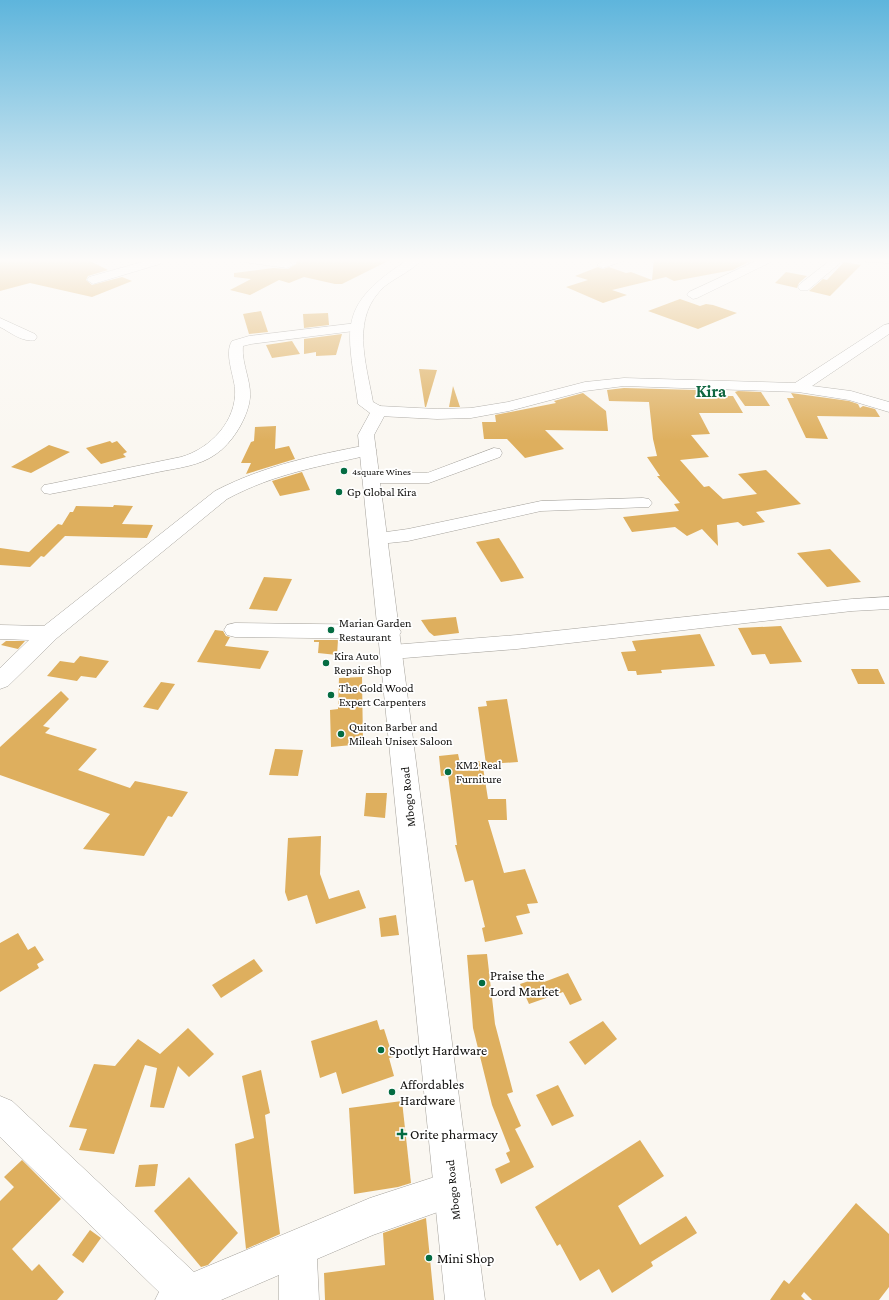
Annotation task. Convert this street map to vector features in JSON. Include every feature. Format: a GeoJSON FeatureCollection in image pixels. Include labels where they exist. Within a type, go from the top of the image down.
{"type":"FeatureCollection","features":[{"type":"Feature","properties":{"kind":"street"},"geometry":{"type":"LineString","coordinates":[[358,320],[357,327],[366,404],[379,411],[470,413],[529,402],[569,389],[606,382],[798,388],[851,396],[889,407]]}},
{"type":"Feature","properties":{"kind":"street"},"geometry":{"type":"LineString","coordinates":[[0,322],[30,337]]}},
{"type":"Feature","properties":{"kind":"street"},"geometry":{"type":"LineString","coordinates":[[50,489],[180,462],[206,454],[217,446],[228,431],[242,402],[241,377],[235,349],[237,344],[249,340],[357,327]]}},
{"type":"Feature","properties":{"kind":"street"},"geometry":{"type":"LineString","coordinates":[[798,388],[889,328]]}},
{"type":"Feature","properties":{"kind":"street","name":"Mbogo Road"},"geometry":{"type":"LineString","coordinates":[[379,411],[366,435],[391,642],[465,1300]]}},
{"type":"Feature","properties":{"kind":"street"},"geometry":{"type":"LineString","coordinates":[[0,681],[49,633],[143,556],[221,495],[250,480],[325,459],[368,450]]}},
{"type":"Feature","properties":{"kind":"street"},"geometry":{"type":"LineString","coordinates":[[371,478],[429,478],[494,454]]}},
{"type":"Feature","properties":{"kind":"street"},"geometry":{"type":"LineString","coordinates":[[379,538],[408,534],[541,506],[643,504]]}},
{"type":"Feature","properties":{"kind":"street"},"geometry":{"type":"LineString","coordinates":[[235,630],[391,642],[517,642],[852,605],[889,603]]}},
{"type":"Feature","properties":{"kind":"street"},"geometry":{"type":"LineString","coordinates":[[0,632],[49,633]]}},
{"type":"Feature","properties":{"kind":"street"},"geometry":{"type":"LineString","coordinates":[[0,1113],[182,1297],[370,1217],[452,1189]]}},
{"type":"Feature","properties":{"kind":"street"},"geometry":{"type":"LineString","coordinates":[[297,1248],[299,1300]]}},
{"type":"Feature","properties":{"kind":"building"},"geometry":{"type":"Polygon","coordinates":[[[245,320],[264,320],[268,332],[249,334],[245,320]]]}},
{"type":"Feature","properties":{"kind":"building"},"geometry":{"type":"Polygon","coordinates":[[[303,320],[329,320],[329,325],[304,328],[303,320]]]}},
{"type":"Feature","properties":{"kind":"building"},"geometry":{"type":"Polygon","coordinates":[[[672,320],[721,320],[698,329],[672,320]]]}},
{"type":"Feature","properties":{"kind":"building"},"geometry":{"type":"Polygon","coordinates":[[[342,334],[336,355],[316,356],[316,352],[304,354],[304,339],[342,334]]]}},
{"type":"Feature","properties":{"kind":"building"},"geometry":{"type":"Polygon","coordinates":[[[292,341],[300,354],[272,358],[266,345],[292,341]]]}},
{"type":"Feature","properties":{"kind":"building"},"geometry":{"type":"Polygon","coordinates":[[[419,369],[437,370],[426,407],[425,407],[419,369]]]}},
{"type":"Feature","properties":{"kind":"building"},"geometry":{"type":"Polygon","coordinates":[[[453,386],[460,407],[449,407],[453,386]]]}},
{"type":"Feature","properties":{"kind":"building"},"geometry":{"type":"Polygon","coordinates":[[[624,388],[696,390],[697,396],[733,396],[743,413],[699,413],[710,434],[691,435],[709,457],[680,460],[704,487],[709,486],[723,499],[757,494],[738,474],[766,470],[801,504],[756,512],[765,522],[743,526],[738,522],[717,525],[718,546],[702,529],[687,536],[675,527],[632,532],[623,517],[679,511],[674,504],[680,503],[657,476],[660,476],[647,457],[657,456],[653,439],[649,402],[609,401],[607,390],[624,388]]]}},
{"type":"Feature","properties":{"kind":"building"},"geometry":{"type":"Polygon","coordinates":[[[735,392],[761,392],[770,406],[745,406],[735,392]]]}},
{"type":"Feature","properties":{"kind":"building"},"geometry":{"type":"Polygon","coordinates":[[[583,393],[606,411],[608,431],[545,430],[564,449],[525,458],[507,439],[484,439],[482,422],[496,422],[495,415],[556,403],[554,401],[583,393]]]}},
{"type":"Feature","properties":{"kind":"building"},"geometry":{"type":"Polygon","coordinates":[[[791,393],[849,401],[858,404],[860,408],[863,406],[875,409],[880,417],[817,416],[828,439],[806,438],[787,398],[794,398],[791,393]]]}},
{"type":"Feature","properties":{"kind":"building"},"geometry":{"type":"Polygon","coordinates":[[[276,426],[275,449],[289,446],[295,459],[246,474],[251,463],[241,463],[251,442],[254,441],[255,427],[276,426]]]}},
{"type":"Feature","properties":{"kind":"building"},"geometry":{"type":"Polygon","coordinates":[[[110,441],[112,443],[117,441],[127,452],[123,454],[126,457],[101,464],[86,448],[110,441]]]}},
{"type":"Feature","properties":{"kind":"building"},"geometry":{"type":"Polygon","coordinates":[[[49,445],[70,452],[31,473],[11,467],[49,445]]]}},
{"type":"Feature","properties":{"kind":"building"},"geometry":{"type":"Polygon","coordinates":[[[302,472],[310,490],[280,496],[272,481],[302,472]]]}},
{"type":"Feature","properties":{"kind":"building"},"geometry":{"type":"Polygon","coordinates":[[[114,505],[133,506],[122,524],[153,525],[147,538],[65,536],[44,557],[41,556],[30,567],[0,565],[0,548],[29,552],[58,524],[62,525],[70,512],[73,512],[76,506],[113,507],[114,505]]]}},
{"type":"Feature","properties":{"kind":"building"},"geometry":{"type":"Polygon","coordinates":[[[499,538],[524,578],[501,582],[476,542],[499,538]]]}},
{"type":"Feature","properties":{"kind":"building"},"geometry":{"type":"Polygon","coordinates":[[[830,549],[861,582],[827,587],[797,553],[830,549]]]}},
{"type":"Feature","properties":{"kind":"building"},"geometry":{"type":"Polygon","coordinates":[[[264,577],[292,579],[277,611],[249,609],[264,577]]]}},
{"type":"Feature","properties":{"kind":"building"},"geometry":{"type":"Polygon","coordinates":[[[456,617],[459,633],[434,636],[429,632],[421,620],[456,617]]]}},
{"type":"Feature","properties":{"kind":"building"},"geometry":{"type":"Polygon","coordinates":[[[781,626],[802,662],[770,664],[765,654],[752,655],[738,628],[781,626]]]}},
{"type":"Feature","properties":{"kind":"building"},"geometry":{"type":"Polygon","coordinates":[[[215,630],[223,631],[226,636],[230,637],[225,646],[269,651],[260,669],[197,662],[215,630]]]}},
{"type":"Feature","properties":{"kind":"building"},"geometry":{"type":"Polygon","coordinates":[[[700,634],[715,666],[661,670],[662,673],[637,675],[636,671],[628,671],[621,652],[636,651],[632,641],[700,634]]]}},
{"type":"Feature","properties":{"kind":"building"},"geometry":{"type":"Polygon","coordinates":[[[314,640],[338,640],[337,655],[318,653],[319,642],[314,642],[314,640]]]}},
{"type":"Feature","properties":{"kind":"building"},"geometry":{"type":"Polygon","coordinates":[[[6,641],[25,641],[18,649],[1,645],[6,641]]]}},
{"type":"Feature","properties":{"kind":"building"},"geometry":{"type":"Polygon","coordinates":[[[80,656],[109,661],[96,678],[81,676],[77,681],[47,676],[60,661],[74,663],[80,656]]]}},
{"type":"Feature","properties":{"kind":"building"},"geometry":{"type":"Polygon","coordinates":[[[851,669],[878,669],[885,684],[858,684],[851,669]]]}},
{"type":"Feature","properties":{"kind":"building"},"geometry":{"type":"Polygon","coordinates":[[[362,677],[363,744],[331,747],[330,710],[338,709],[339,678],[362,677]]]}},
{"type":"Feature","properties":{"kind":"building"},"geometry":{"type":"Polygon","coordinates":[[[161,682],[175,684],[158,710],[143,707],[161,682]]]}},
{"type":"Feature","properties":{"kind":"building"},"geometry":{"type":"Polygon","coordinates":[[[61,691],[69,699],[43,726],[50,728],[45,733],[97,749],[78,770],[130,788],[135,781],[188,792],[172,817],[168,816],[144,856],[83,849],[110,814],[0,775],[0,747],[61,691]]]}},
{"type":"Feature","properties":{"kind":"building"},"geometry":{"type":"Polygon","coordinates":[[[507,699],[518,762],[486,764],[478,707],[487,706],[486,701],[507,699]]]}},
{"type":"Feature","properties":{"kind":"building"},"geometry":{"type":"Polygon","coordinates":[[[275,749],[303,750],[298,776],[269,775],[275,749]]]}},
{"type":"Feature","properties":{"kind":"building"},"geometry":{"type":"Polygon","coordinates":[[[458,754],[460,763],[482,761],[488,799],[506,799],[507,820],[488,820],[504,873],[525,869],[538,903],[527,904],[530,913],[516,916],[523,934],[485,942],[482,928],[485,927],[473,880],[465,882],[455,845],[457,845],[448,775],[441,776],[439,756],[458,754]]]}},
{"type":"Feature","properties":{"kind":"building"},"geometry":{"type":"Polygon","coordinates":[[[366,793],[387,793],[385,818],[364,816],[366,793]]]}},
{"type":"Feature","properties":{"kind":"building"},"geometry":{"type":"Polygon","coordinates":[[[321,836],[320,874],[329,899],[359,890],[366,908],[316,924],[307,895],[288,901],[285,892],[288,838],[321,836]]]}},
{"type":"Feature","properties":{"kind":"building"},"geometry":{"type":"Polygon","coordinates":[[[396,915],[399,935],[381,937],[379,918],[396,915]]]}},
{"type":"Feature","properties":{"kind":"building"},"geometry":{"type":"Polygon","coordinates":[[[18,933],[28,950],[35,946],[44,960],[37,964],[39,968],[0,992],[0,943],[18,933]]]}},
{"type":"Feature","properties":{"kind":"building"},"geometry":{"type":"Polygon","coordinates":[[[487,954],[495,1024],[513,1092],[507,1094],[521,1126],[515,1129],[534,1167],[501,1184],[495,1169],[510,1162],[506,1153],[510,1151],[492,1105],[473,1028],[467,955],[487,954]]]}},
{"type":"Feature","properties":{"kind":"building"},"geometry":{"type":"Polygon","coordinates":[[[254,959],[263,971],[221,998],[212,985],[254,959]]]}},
{"type":"Feature","properties":{"kind":"building"},"geometry":{"type":"Polygon","coordinates":[[[568,973],[582,1000],[570,1005],[563,992],[529,1004],[520,984],[541,977],[544,982],[568,973]]]}},
{"type":"Feature","properties":{"kind":"building"},"geometry":{"type":"Polygon","coordinates":[[[377,1020],[380,1030],[384,1029],[393,1057],[389,1058],[394,1076],[342,1094],[336,1072],[320,1078],[311,1041],[377,1020]]]}},
{"type":"Feature","properties":{"kind":"building"},"geometry":{"type":"Polygon","coordinates":[[[603,1021],[617,1039],[585,1065],[569,1042],[603,1021]]]}},
{"type":"Feature","properties":{"kind":"building"},"geometry":{"type":"Polygon","coordinates":[[[188,1028],[214,1054],[189,1077],[178,1066],[164,1108],[150,1107],[157,1068],[145,1065],[114,1154],[79,1150],[87,1129],[69,1127],[94,1064],[115,1066],[138,1039],[160,1054],[188,1028]]]}},
{"type":"Feature","properties":{"kind":"building"},"geometry":{"type":"Polygon","coordinates":[[[261,1070],[270,1113],[265,1115],[280,1234],[246,1249],[235,1144],[254,1138],[242,1076],[261,1070]]]}},
{"type":"Feature","properties":{"kind":"building"},"geometry":{"type":"Polygon","coordinates":[[[558,1085],[574,1116],[552,1126],[536,1095],[558,1085]]]}},
{"type":"Feature","properties":{"kind":"building"},"geometry":{"type":"Polygon","coordinates":[[[402,1101],[411,1183],[398,1187],[354,1194],[349,1108],[402,1101]]]}},
{"type":"Feature","properties":{"kind":"building"},"geometry":{"type":"Polygon","coordinates":[[[640,1140],[664,1176],[618,1206],[640,1245],[686,1216],[697,1233],[651,1262],[653,1266],[612,1293],[599,1269],[580,1281],[560,1244],[557,1246],[535,1207],[640,1140]]]}},
{"type":"Feature","properties":{"kind":"building"},"geometry":{"type":"Polygon","coordinates":[[[22,1160],[61,1199],[12,1249],[32,1271],[39,1264],[64,1292],[57,1300],[0,1300],[0,1201],[14,1187],[4,1177],[22,1160]]]}},
{"type":"Feature","properties":{"kind":"building"},"geometry":{"type":"Polygon","coordinates":[[[158,1164],[155,1186],[135,1187],[139,1165],[158,1164]]]}},
{"type":"Feature","properties":{"kind":"building"},"geometry":{"type":"Polygon","coordinates":[[[189,1177],[238,1233],[208,1265],[201,1267],[154,1211],[189,1177]]]}},
{"type":"Feature","properties":{"kind":"building"},"geometry":{"type":"Polygon","coordinates":[[[856,1203],[889,1234],[889,1287],[879,1300],[812,1300],[804,1292],[801,1296],[805,1300],[770,1300],[784,1280],[789,1284],[856,1203]]]}},
{"type":"Feature","properties":{"kind":"building"},"geometry":{"type":"Polygon","coordinates":[[[426,1218],[434,1300],[325,1300],[324,1273],[385,1265],[383,1233],[426,1218]]]}},
{"type":"Feature","properties":{"kind":"building"},"geometry":{"type":"Polygon","coordinates":[[[90,1230],[101,1238],[83,1263],[72,1255],[90,1230]]]}},
{"type":"Feature","properties":{"kind":"place","name":"4square Wines"},"geometry":{"type":"Point","coordinates":[344,471]}},
{"type":"Feature","properties":{"kind":"place","name":"Gp Global Kira"},"geometry":{"type":"Point","coordinates":[339,492]}},
{"type":"Feature","properties":{"kind":"place","name":"Marian Garden Restaurant"},"geometry":{"type":"Point","coordinates":[331,630]}},
{"type":"Feature","properties":{"kind":"place","name":"Kira Auto Repair Shop"},"geometry":{"type":"Point","coordinates":[326,663]}},
{"type":"Feature","properties":{"kind":"place","name":"The Gold Wood Expert Carpenters"},"geometry":{"type":"Point","coordinates":[331,695]}},
{"type":"Feature","properties":{"kind":"place","name":"Quiton Barber and Mileah Unisex Saloon"},"geometry":{"type":"Point","coordinates":[341,734]}},
{"type":"Feature","properties":{"kind":"place","name":"KM2 Real Furniture"},"geometry":{"type":"Point","coordinates":[448,772]}},
{"type":"Feature","properties":{"kind":"place","name":"Praise the Lord Market"},"geometry":{"type":"Point","coordinates":[482,983]}},
{"type":"Feature","properties":{"kind":"place","name":"Spotlyt Hardware"},"geometry":{"type":"Point","coordinates":[381,1050]}},
{"type":"Feature","properties":{"kind":"place","name":"Affordables Hardware"},"geometry":{"type":"Point","coordinates":[392,1092]}},
{"type":"Feature","properties":{"kind":"place","name":"Orite pharmacy"},"geometry":{"type":"Point","coordinates":[402,1134]}},
{"type":"Feature","properties":{"kind":"place","name":"Mini Shop"},"geometry":{"type":"Point","coordinates":[429,1258]}},
{"type":"Feature","properties":{"kind":"district","name":"Kira"},"geometry":{"type":"Point","coordinates":[711,391]}}]}
